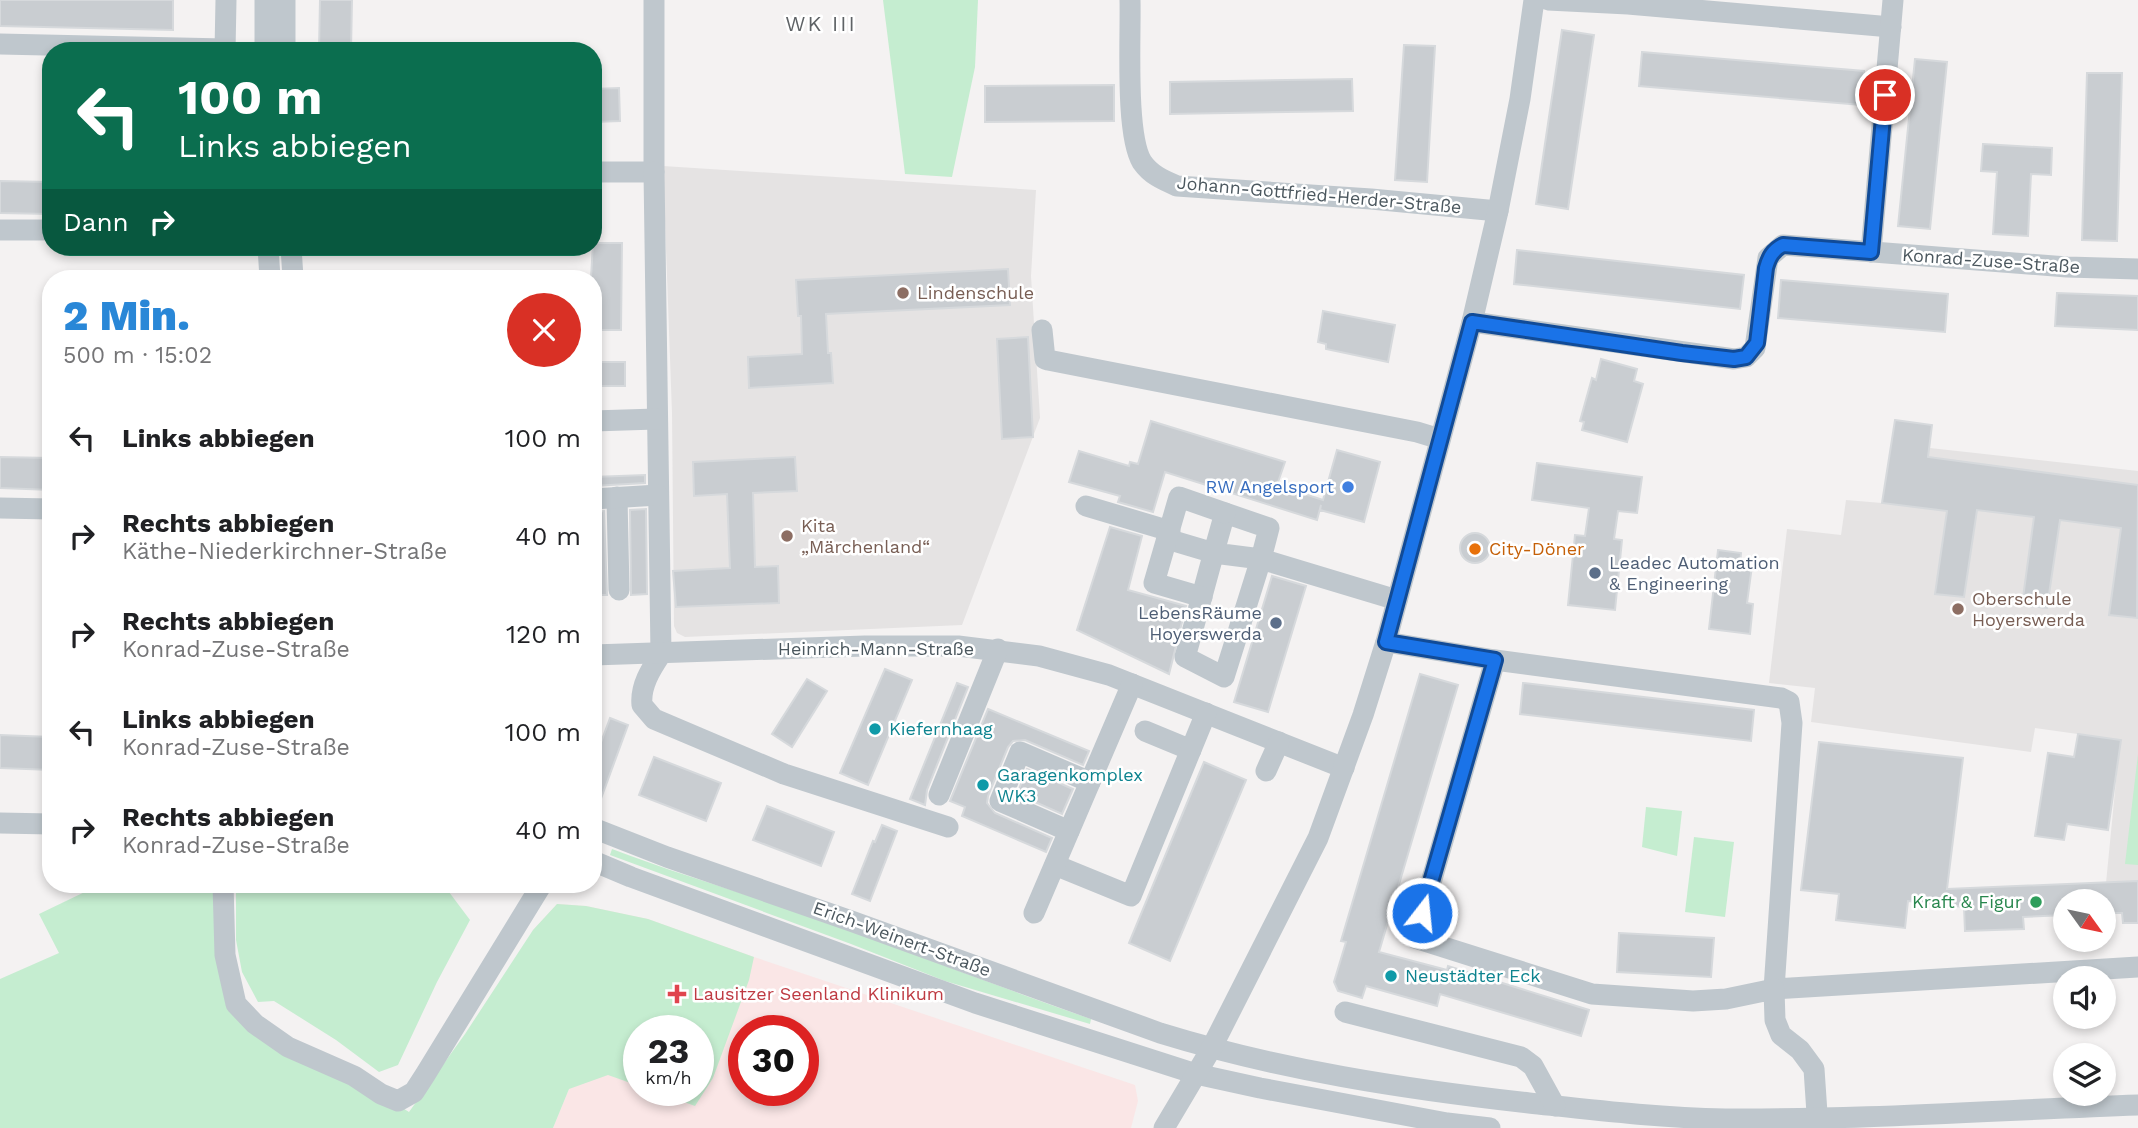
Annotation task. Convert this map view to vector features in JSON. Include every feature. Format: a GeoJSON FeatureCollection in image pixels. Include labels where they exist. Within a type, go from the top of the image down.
{"type":"FeatureCollection","features":[{"type":"Feature","properties":{"kind":"street"},"geometry":{"type":"LineString","coordinates":[[225,42],[226,0]]}},
{"type":"Feature","properties":{"kind":"street"},"geometry":{"type":"LineString","coordinates":[[265,0],[265,42]]}},
{"type":"Feature","properties":{"kind":"street"},"geometry":{"type":"LineString","coordinates":[[285,0],[285,42]]}},
{"type":"Feature","properties":{"kind":"street"},"geometry":{"type":"LineString","coordinates":[[653,0],[656,419],[662,654],[650,672],[641,699],[645,711],[654,719],[784,774],[948,827]]}},
{"type":"Feature","properties":{"kind":"street","name":"Johann-Gottfried-Herder-Straße"},"geometry":{"type":"LineString","coordinates":[[1130,0],[1132,131],[1142,161],[1153,174],[1163,180],[1177,186],[1371,199],[1498,211]]}},
{"type":"Feature","properties":{"kind":"street"},"geometry":{"type":"LineString","coordinates":[[1164,1128],[1211,1049],[1318,838],[1386,642],[1472,322],[1498,211],[1521,99],[1534,0]]}},
{"type":"Feature","properties":{"kind":"street"},"geometry":{"type":"LineString","coordinates":[[1548,0],[1629,4],[1891,27]]}},
{"type":"Feature","properties":{"kind":"street"},"geometry":{"type":"LineString","coordinates":[[1871,252],[1893,0]]}},
{"type":"Feature","properties":{"kind":"street"},"geometry":{"type":"LineString","coordinates":[[0,44],[42,45]]}},
{"type":"Feature","properties":{"kind":"street"},"geometry":{"type":"LineString","coordinates":[[602,172],[654,172]]}},
{"type":"Feature","properties":{"kind":"street"},"geometry":{"type":"LineString","coordinates":[[0,230],[42,230]]}},
{"type":"Feature","properties":{"kind":"street","name":"Konrad-Zuse-Straße"},"geometry":{"type":"LineString","coordinates":[[1472,322],[1734,359],[1746,357],[1757,343],[1768,258],[1783,245],[2067,267],[2138,269]]}},
{"type":"Feature","properties":{"kind":"street"},"geometry":{"type":"LineString","coordinates":[[1042,330],[1045,359],[1231,400],[1417,432],[1440,439]]}},
{"type":"Feature","properties":{"kind":"street"},"geometry":{"type":"LineString","coordinates":[[602,421],[656,419]]}},
{"type":"Feature","properties":{"kind":"street"},"geometry":{"type":"LineString","coordinates":[[602,498],[658,495]]}},
{"type":"Feature","properties":{"kind":"street"},"geometry":{"type":"LineString","coordinates":[[617,497],[619,590]]}},
{"type":"Feature","properties":{"kind":"street"},"geometry":{"type":"LineString","coordinates":[[1202,597],[1154,583],[1179,498],[1225,513],[1269,528],[1224,677],[1185,657],[1202,597],[1225,513]]}},
{"type":"Feature","properties":{"kind":"street"},"geometry":{"type":"LineString","coordinates":[[1086,506],[1214,553],[1261,559],[1397,600]]}},
{"type":"Feature","properties":{"kind":"street"},"geometry":{"type":"LineString","coordinates":[[0,508],[42,509]]}},
{"type":"Feature","properties":{"kind":"street"},"geometry":{"type":"LineString","coordinates":[[1386,642],[1495,660],[1781,698],[1788,702],[1792,723],[1774,989],[1775,1020],[1781,1035],[1800,1050],[1814,1069],[1817,1123]]}},
{"type":"Feature","properties":{"kind":"street","name":"Heinrich-Mann-Straße"},"geometry":{"type":"LineString","coordinates":[[602,655],[894,645],[998,649],[1075,664],[1344,768]]}},
{"type":"Feature","properties":{"kind":"street"},"geometry":{"type":"LineString","coordinates":[[939,795],[998,649]]}},
{"type":"Feature","properties":{"kind":"street"},"geometry":{"type":"LineString","coordinates":[[1495,660],[1415,938],[1592,994],[1693,1001],[1726,999],[1774,989],[2138,967]]}},
{"type":"Feature","properties":{"kind":"street"},"geometry":{"type":"LineString","coordinates":[[1034,912],[1132,684]]}},
{"type":"Feature","properties":{"kind":"street"},"geometry":{"type":"LineString","coordinates":[[1055,865],[1132,896],[1206,713]]}},
{"type":"Feature","properties":{"kind":"street"},"geometry":{"type":"LineString","coordinates":[[1145,732],[1191,750]]}},
{"type":"Feature","properties":{"kind":"street"},"geometry":{"type":"LineString","coordinates":[[1266,771],[1279,742]]}},
{"type":"Feature","properties":{"kind":"street"},"geometry":{"type":"LineString","coordinates":[[1069,831],[1000,801],[1020,752],[1090,782]]}},
{"type":"Feature","properties":{"kind":"street"},"geometry":{"type":"LineString","coordinates":[[0,823],[42,824]]}},
{"type":"Feature","properties":{"kind":"street","name":"Erich-Weinert-Straße"},"geometry":{"type":"LineString","coordinates":[[602,832],[1160,1033],[1211,1049],[1355,1081],[1555,1106],[1817,1123],[2138,1105]]}},
{"type":"Feature","properties":{"kind":"street","name":"Erich-Weinert-Straße"},"geometry":{"type":"LineString","coordinates":[[602,865],[975,1003],[1196,1074],[1447,1123],[1490,1128]]}},
{"type":"Feature","properties":{"kind":"street"},"geometry":{"type":"LineString","coordinates":[[223,893],[225,955],[236,1004],[255,1024],[288,1047],[354,1076],[398,1101],[414,1092],[536,893]]}},
{"type":"Feature","properties":{"kind":"street"},"geometry":{"type":"LineString","coordinates":[[1345,1012],[1521,1057],[1533,1066],[1555,1106]]}},
{"type":"Feature","properties":{"kind":"shaded area"},"geometry":{"type":"Polygon","coordinates":[[[663,166],[1036,190],[1031,276],[1040,418],[962,625],[685,637],[677,633],[674,626],[672,413],[663,166]]]}},
{"type":"Feature","properties":{"kind":"shaded area","name":"Oberschule Hoyerswerda"},"geometry":{"type":"Polygon","coordinates":[[[1895,420],[1932,425],[1930,448],[2138,471],[2138,881],[2106,883],[2120,740],[2035,728],[2031,752],[1811,722],[1815,688],[1769,683],[1787,529],[1841,535],[1846,500],[1882,503],[1895,420]]]}},
{"type":"Feature","properties":{"kind":"shaded area","name":"Lausitzer Seenland Klinikum"},"geometry":{"type":"Polygon","coordinates":[[[557,904],[586,906],[648,919],[1135,1085],[1138,1101],[1131,1128],[553,1128],[569,1089],[533,930],[557,904]]]}},
{"type":"Feature","properties":{"kind":"green space"},"geometry":{"type":"Polygon","coordinates":[[[883,0],[978,0],[975,67],[952,177],[905,174],[883,0]]]}},
{"type":"Feature","properties":{"kind":"green space"},"geometry":{"type":"Polygon","coordinates":[[[2138,754],[2138,865],[2125,864],[2138,754]]]}},
{"type":"Feature","properties":{"kind":"green space"},"geometry":{"type":"Polygon","coordinates":[[[1646,807],[1682,811],[1677,856],[1642,847],[1646,807]]]}},
{"type":"Feature","properties":{"kind":"green space"},"geometry":{"type":"Polygon","coordinates":[[[1694,837],[1734,842],[1725,917],[1685,912],[1694,837]]]}},
{"type":"Feature","properties":{"kind":"green space"},"geometry":{"type":"Polygon","coordinates":[[[612,849],[879,941],[1091,1019],[1090,1024],[945,981],[610,855],[612,849]]]}},
{"type":"Feature","properties":{"kind":"green space"},"geometry":{"type":"Polygon","coordinates":[[[83,893],[223,893],[236,1004],[409,1112],[465,1034],[533,930],[557,904],[586,906],[648,919],[754,957],[736,1015],[728,1015],[728,1037],[714,1075],[714,1015],[623,1015],[623,1080],[608,1075],[569,1089],[553,1128],[0,1128],[0,979],[59,953],[39,914],[83,893]]]}},
{"type":"Feature","properties":{"kind":"green space"},"geometry":{"type":"Polygon","coordinates":[[[236,893],[450,893],[470,920],[398,1065],[379,1072],[336,1040],[274,1001],[258,1002],[242,972],[236,940],[236,893]]]}},
{"type":"Feature","properties":{"kind":"building"},"geometry":{"type":"Polygon","coordinates":[[[0,0],[173,0],[173,30],[0,26],[0,0]]]}},
{"type":"Feature","properties":{"kind":"building"},"geometry":{"type":"Polygon","coordinates":[[[320,0],[352,0],[351,42],[319,42],[320,0]]]}},
{"type":"Feature","properties":{"kind":"building"},"geometry":{"type":"Polygon","coordinates":[[[1562,30],[1594,35],[1568,209],[1536,204],[1562,30]]]}},
{"type":"Feature","properties":{"kind":"building"},"geometry":{"type":"Polygon","coordinates":[[[1404,45],[1435,46],[1427,182],[1395,180],[1404,45]]]}},
{"type":"Feature","properties":{"kind":"building"},"geometry":{"type":"Polygon","coordinates":[[[1642,52],[1864,71],[1861,105],[1639,86],[1642,52]]]}},
{"type":"Feature","properties":{"kind":"building"},"geometry":{"type":"Polygon","coordinates":[[[1915,59],[1947,62],[1930,229],[1898,226],[1915,59]]]}},
{"type":"Feature","properties":{"kind":"building"},"geometry":{"type":"Polygon","coordinates":[[[2087,73],[2122,73],[2117,241],[2082,240],[2087,73]]]}},
{"type":"Feature","properties":{"kind":"building"},"geometry":{"type":"Polygon","coordinates":[[[1352,79],[1353,111],[1170,114],[1170,82],[1352,79]]]}},
{"type":"Feature","properties":{"kind":"building"},"geometry":{"type":"Polygon","coordinates":[[[1114,85],[1114,121],[985,122],[985,86],[1114,85]]]}},
{"type":"Feature","properties":{"kind":"building"},"geometry":{"type":"Polygon","coordinates":[[[619,88],[620,121],[602,122],[602,89],[619,88]]]}},
{"type":"Feature","properties":{"kind":"building"},"geometry":{"type":"Polygon","coordinates":[[[1983,144],[2052,148],[2051,175],[2031,174],[2028,236],[1993,234],[1997,172],[1981,171],[1983,144]]]}},
{"type":"Feature","properties":{"kind":"building"},"geometry":{"type":"Polygon","coordinates":[[[0,181],[42,182],[42,214],[0,213],[0,181]]]}},
{"type":"Feature","properties":{"kind":"building"},"geometry":{"type":"Polygon","coordinates":[[[602,243],[622,243],[621,330],[602,330],[602,270],[591,270],[592,256],[602,256],[602,243]]]}},
{"type":"Feature","properties":{"kind":"building"},"geometry":{"type":"Polygon","coordinates":[[[1517,250],[1744,275],[1740,309],[1514,284],[1517,250]]]}},
{"type":"Feature","properties":{"kind":"building","name":"Lindenschule"},"geometry":{"type":"Polygon","coordinates":[[[1008,269],[1010,305],[826,314],[833,383],[749,388],[748,357],[802,354],[796,280],[1008,269]]]}},
{"type":"Feature","properties":{"kind":"building"},"geometry":{"type":"Polygon","coordinates":[[[1781,280],[1948,294],[1945,332],[1778,318],[1781,280]]]}},
{"type":"Feature","properties":{"kind":"building"},"geometry":{"type":"Polygon","coordinates":[[[2057,293],[2138,296],[2138,330],[2055,326],[2057,293]]]}},
{"type":"Feature","properties":{"kind":"building"},"geometry":{"type":"Polygon","coordinates":[[[1323,311],[1395,325],[1388,362],[1326,349],[1326,344],[1318,342],[1323,311]]]}},
{"type":"Feature","properties":{"kind":"building"},"geometry":{"type":"Polygon","coordinates":[[[1028,337],[1033,437],[1002,439],[997,339],[1028,337]]]}},
{"type":"Feature","properties":{"kind":"building"},"geometry":{"type":"Polygon","coordinates":[[[1601,359],[1637,369],[1634,381],[1643,384],[1627,442],[1582,430],[1584,422],[1580,421],[1592,378],[1596,380],[1601,359]]]}},
{"type":"Feature","properties":{"kind":"building"},"geometry":{"type":"Polygon","coordinates":[[[602,362],[625,362],[625,386],[602,386],[602,362]]]}},
{"type":"Feature","properties":{"kind":"building"},"geometry":{"type":"Polygon","coordinates":[[[1895,420],[1932,425],[1928,457],[2138,485],[2137,618],[2109,615],[2121,528],[2060,520],[2047,608],[2022,605],[2034,517],[1977,510],[1964,597],[1935,594],[1947,511],[1882,503],[1895,420]]]}},
{"type":"Feature","properties":{"kind":"building"},"geometry":{"type":"Polygon","coordinates":[[[1151,421],[1285,462],[1277,485],[1323,500],[1337,450],[1380,462],[1364,522],[1320,510],[1321,505],[1317,520],[1165,472],[1153,512],[1118,502],[1120,496],[1069,482],[1079,451],[1129,466],[1130,462],[1138,464],[1151,421]]]}},
{"type":"Feature","properties":{"kind":"building"},"geometry":{"type":"Polygon","coordinates":[[[0,457],[42,458],[42,490],[0,488],[0,457]]]}},
{"type":"Feature","properties":{"kind":"building"},"geometry":{"type":"Polygon","coordinates":[[[795,457],[797,491],[753,493],[755,567],[778,566],[779,603],[676,607],[673,571],[730,568],[727,494],[694,496],[693,462],[795,457]]]}},
{"type":"Feature","properties":{"kind":"building"},"geometry":{"type":"Polygon","coordinates":[[[1537,463],[1642,477],[1637,513],[1618,511],[1614,539],[1622,540],[1615,610],[1568,605],[1575,535],[1585,536],[1589,508],[1532,500],[1537,463]]]}},
{"type":"Feature","properties":{"kind":"building"},"geometry":{"type":"Polygon","coordinates":[[[645,475],[645,483],[602,485],[602,477],[645,475]]]}},
{"type":"Feature","properties":{"kind":"building"},"geometry":{"type":"Polygon","coordinates":[[[646,509],[647,594],[631,595],[630,510],[646,509]]]}},
{"type":"Feature","properties":{"kind":"building"},"geometry":{"type":"Polygon","coordinates":[[[604,511],[607,595],[602,595],[604,511]]]}},
{"type":"Feature","properties":{"kind":"building"},"geometry":{"type":"Polygon","coordinates":[[[1110,527],[1142,536],[1128,590],[1186,606],[1169,674],[1077,630],[1110,527]]]}},
{"type":"Feature","properties":{"kind":"building","name":"City-Döner"},"geometry":{"type":"Polygon","coordinates":[[[1475,533],[1486,537],[1490,548],[1486,559],[1475,563],[1464,559],[1460,548],[1464,537],[1475,533]]]}},
{"type":"Feature","properties":{"kind":"building"},"geometry":{"type":"Polygon","coordinates":[[[1718,550],[1741,553],[1740,565],[1752,566],[1747,603],[1753,604],[1750,634],[1709,629],[1718,550]]]}},
{"type":"Feature","properties":{"kind":"building","name":"LebensRäume Hoyerswerda"},"geometry":{"type":"Polygon","coordinates":[[[1272,576],[1306,586],[1268,712],[1234,702],[1272,576]]]}},
{"type":"Feature","properties":{"kind":"building","name":"Kiefernhaag"},"geometry":{"type":"Polygon","coordinates":[[[885,669],[912,680],[868,785],[840,773],[885,669]]]}},
{"type":"Feature","properties":{"kind":"building"},"geometry":{"type":"Polygon","coordinates":[[[1420,674],[1458,685],[1379,952],[1447,970],[1448,966],[1589,1010],[1581,1036],[1440,994],[1437,1006],[1366,986],[1362,998],[1338,991],[1334,982],[1346,942],[1341,941],[1420,674]]]}},
{"type":"Feature","properties":{"kind":"building"},"geometry":{"type":"Polygon","coordinates":[[[807,679],[827,691],[792,747],[772,734],[807,679]]]}},
{"type":"Feature","properties":{"kind":"building"},"geometry":{"type":"Polygon","coordinates":[[[957,683],[968,687],[927,790],[925,805],[910,799],[957,683]]]}},
{"type":"Feature","properties":{"kind":"building"},"geometry":{"type":"Polygon","coordinates":[[[1523,683],[1754,710],[1751,741],[1520,714],[1523,683]]]}},
{"type":"Feature","properties":{"kind":"building","name":"Garagenkomplex WK3"},"geometry":{"type":"Polygon","coordinates":[[[988,709],[1089,751],[1083,765],[1025,740],[1013,741],[1008,747],[987,803],[995,813],[1052,838],[1046,852],[962,816],[965,807],[950,801],[988,709]]]}},
{"type":"Feature","properties":{"kind":"building"},"geometry":{"type":"Polygon","coordinates":[[[610,718],[628,725],[602,796],[602,740],[610,718]]]}},
{"type":"Feature","properties":{"kind":"building"},"geometry":{"type":"Polygon","coordinates":[[[2078,734],[2121,740],[2108,830],[2067,824],[2064,840],[2035,836],[2048,753],[2074,757],[2078,734]]]}},
{"type":"Feature","properties":{"kind":"building"},"geometry":{"type":"Polygon","coordinates":[[[0,735],[42,737],[42,770],[0,768],[0,735]]]}},
{"type":"Feature","properties":{"kind":"building"},"geometry":{"type":"Polygon","coordinates":[[[1819,742],[1963,758],[1947,889],[2138,881],[2138,923],[2123,923],[2122,913],[2116,913],[2116,889],[2053,889],[2053,916],[2023,917],[2024,929],[1965,931],[1964,907],[1908,901],[1905,928],[1836,920],[1839,894],[1801,890],[1819,742]]]}},
{"type":"Feature","properties":{"kind":"building"},"geometry":{"type":"Polygon","coordinates":[[[654,757],[721,783],[706,821],[639,795],[654,757]]]}},
{"type":"Feature","properties":{"kind":"building"},"geometry":{"type":"Polygon","coordinates":[[[1204,762],[1246,780],[1170,961],[1129,943],[1204,762]]]}},
{"type":"Feature","properties":{"kind":"building"},"geometry":{"type":"Polygon","coordinates":[[[1027,769],[1073,789],[1062,814],[1017,794],[1027,769]]]}},
{"type":"Feature","properties":{"kind":"building"},"geometry":{"type":"Polygon","coordinates":[[[767,806],[834,832],[821,866],[753,840],[767,806]]]}},
{"type":"Feature","properties":{"kind":"building"},"geometry":{"type":"Polygon","coordinates":[[[882,825],[897,831],[870,901],[852,894],[882,825]]]}},
{"type":"Feature","properties":{"kind":"building"},"geometry":{"type":"Polygon","coordinates":[[[1619,933],[1714,938],[1711,977],[1617,972],[1619,933]]]}},
{"type":"Feature","properties":{"kind":"place","name":"Lindenschule"},"geometry":{"type":"Point","coordinates":[903,293]}},
{"type":"Feature","properties":{"kind":"place","name":"RW Angelsport"},"geometry":{"type":"Point","coordinates":[1348,487]}},
{"type":"Feature","properties":{"kind":"place","name":"Kita „Märchenland“"},"geometry":{"type":"Point","coordinates":[787,536]}},
{"type":"Feature","properties":{"kind":"place","name":"City-Döner"},"geometry":{"type":"Point","coordinates":[1475,549]}},
{"type":"Feature","properties":{"kind":"place","name":"Leadec Automation & Engineering"},"geometry":{"type":"Point","coordinates":[1595,573]}},
{"type":"Feature","properties":{"kind":"place","name":"Oberschule Hoyerswerda"},"geometry":{"type":"Point","coordinates":[1958,609]}},
{"type":"Feature","properties":{"kind":"place","name":"LebensRäume Hoyerswerda"},"geometry":{"type":"Point","coordinates":[1276,623]}},
{"type":"Feature","properties":{"kind":"place","name":"Kiefernhaag"},"geometry":{"type":"Point","coordinates":[875,729]}},
{"type":"Feature","properties":{"kind":"place","name":"Garagenkomplex WK3"},"geometry":{"type":"Point","coordinates":[983,785]}},
{"type":"Feature","properties":{"kind":"place","name":"Kraft & Figur"},"geometry":{"type":"Point","coordinates":[2036,902]}},
{"type":"Feature","properties":{"kind":"place","name":"Neustädter Eck"},"geometry":{"type":"Point","coordinates":[1391,976]}},
{"type":"Feature","properties":{"kind":"place","name":"Lausitzer Seenland Klinikum"},"geometry":{"type":"Point","coordinates":[677,994]}},
{"type":"Feature","properties":{"kind":"district","name":"WK III"},"geometry":{"type":"Point","coordinates":[821,24]}},
{"type":"Feature","properties":{"kind":"route"},"geometry":{"type":"LineString","coordinates":[[1422,913],[1495,660],[1386,642],[1472,322],[1682,353],[1734,359],[1746,357],[1757,343],[1766,268],[1768,258],[1774,251],[1783,245],[1871,252],[1885,95]]}}]}
